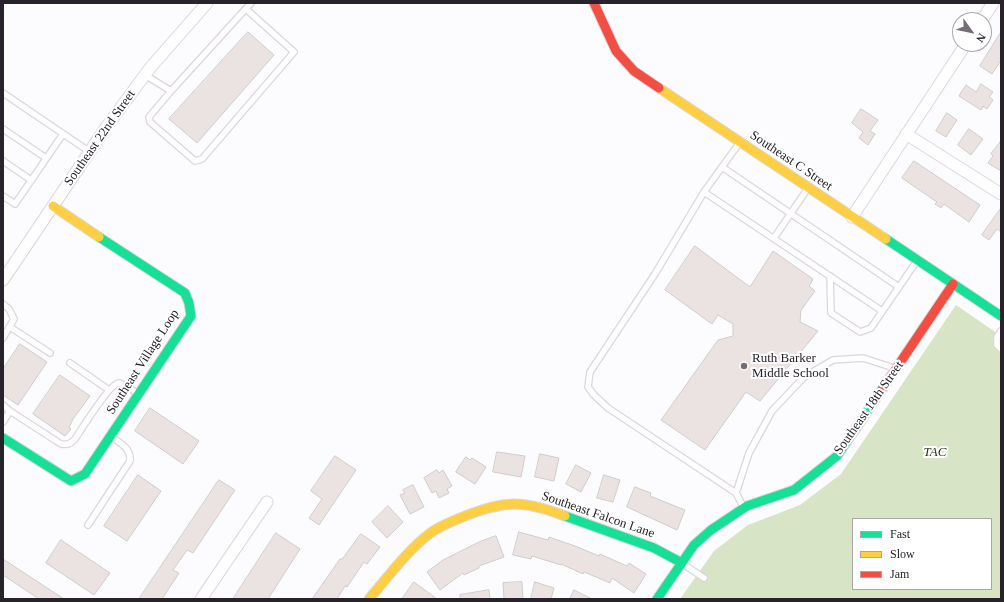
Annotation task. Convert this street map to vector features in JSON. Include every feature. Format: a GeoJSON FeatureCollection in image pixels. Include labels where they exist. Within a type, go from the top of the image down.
{"type":"FeatureCollection","features":[{"type":"Feature","properties":{"kind":"street","name":"Southeast 22nd Street"},"geometry":{"type":"LineString","coordinates":[[3,280],[107,126],[145,75],[207,3]]}},
{"type":"Feature","properties":{"kind":"street","name":"Southeast C Street"},"geometry":{"type":"LineString","coordinates":[[594,3],[616,51],[634,71],[1001,316]]}},
{"type":"Feature","properties":{"kind":"street"},"geometry":{"type":"LineString","coordinates":[[987,12],[993,3]]}},
{"type":"Feature","properties":{"kind":"street"},"geometry":{"type":"LineString","coordinates":[[852,217],[961,52]]}},
{"type":"Feature","properties":{"kind":"street"},"geometry":{"type":"LineString","coordinates":[[906,134],[1001,194]]}},
{"type":"Feature","properties":{"kind":"street","name":"Southeast Village Loop"},"geometry":{"type":"LineString","coordinates":[[3,438],[71,481],[85,474],[191,316],[189,303],[185,294],[53,206]]}},
{"type":"Feature","properties":{"kind":"street","name":"Southeast 18th Street"},"geometry":{"type":"LineString","coordinates":[[657,599],[694,545],[712,530],[744,508],[771,497],[794,490],[837,456],[953,284]]}},
{"type":"Feature","properties":{"kind":"street"},"geometry":{"type":"LineString","coordinates":[[201,599],[267,502]]}},
{"type":"Feature","properties":{"kind":"street","name":"Southeast Falcon Lane"},"geometry":{"type":"LineString","coordinates":[[370,599],[411,550],[430,533],[455,520],[476,512],[506,504],[521,504],[541,507],[654,548],[682,563]]}},
{"type":"Feature","properties":{"kind":"lane"},"geometry":{"type":"LineString","coordinates":[[246,9],[294,52],[202,159],[195,160],[150,122],[149,117],[251,3]]}},
{"type":"Feature","properties":{"kind":"lane"},"geometry":{"type":"LineString","coordinates":[[145,75],[171,92]]}},
{"type":"Feature","properties":{"kind":"lane"},"geometry":{"type":"LineString","coordinates":[[3,93],[90,152]]}},
{"type":"Feature","properties":{"kind":"lane"},"geometry":{"type":"LineString","coordinates":[[3,129],[46,158]]}},
{"type":"Feature","properties":{"kind":"lane"},"geometry":{"type":"LineString","coordinates":[[3,196],[15,204],[63,134]]}},
{"type":"Feature","properties":{"kind":"lane"},"geometry":{"type":"LineString","coordinates":[[740,142],[704,192],[655,274],[590,372],[588,387],[608,408],[736,493],[744,508]]}},
{"type":"Feature","properties":{"kind":"lane"},"geometry":{"type":"LineString","coordinates":[[3,161],[31,180]]}},
{"type":"Feature","properties":{"kind":"lane"},"geometry":{"type":"LineString","coordinates":[[722,167],[899,287]]}},
{"type":"Feature","properties":{"kind":"lane"},"geometry":{"type":"LineString","coordinates":[[774,238],[808,188]]}},
{"type":"Feature","properties":{"kind":"lane"},"geometry":{"type":"LineString","coordinates":[[704,192],[882,311]]}},
{"type":"Feature","properties":{"kind":"lane"},"geometry":{"type":"LineString","coordinates":[[830,276],[831,313],[860,332],[871,328],[917,260]]}},
{"type":"Feature","properties":{"kind":"lane"},"geometry":{"type":"LineString","coordinates":[[3,304],[9,309],[14,319],[3,338]]}},
{"type":"Feature","properties":{"kind":"lane"},"geometry":{"type":"LineString","coordinates":[[10,327],[50,353]]}},
{"type":"Feature","properties":{"kind":"lane"},"geometry":{"type":"LineString","coordinates":[[1001,331],[997,337],[997,345],[1001,349]]}},
{"type":"Feature","properties":{"kind":"lane"},"geometry":{"type":"LineString","coordinates":[[736,493],[749,453],[772,411],[804,377],[833,360],[863,358],[896,368]]}},
{"type":"Feature","properties":{"kind":"lane"},"geometry":{"type":"LineString","coordinates":[[70,363],[109,390]]}},
{"type":"Feature","properties":{"kind":"lane"},"geometry":{"type":"LineString","coordinates":[[3,405],[62,444],[66,445],[70,444],[75,439],[109,390],[117,383],[138,395]]}},
{"type":"Feature","properties":{"kind":"lane"},"geometry":{"type":"LineString","coordinates":[[3,422],[10,410]]}},
{"type":"Feature","properties":{"kind":"lane"},"geometry":{"type":"LineString","coordinates":[[88,525],[130,461],[130,456],[126,447],[110,436]]}},
{"type":"Feature","properties":{"kind":"lane"},"geometry":{"type":"LineString","coordinates":[[682,563],[704,578]]}},
{"type":"Feature","properties":{"kind":"green space","name":"TAC"},"geometry":{"type":"Polygon","coordinates":[[[956,305],[1001,336],[1001,599],[680,599],[714,551],[748,525],[800,505],[841,474],[956,305]]]}},
{"type":"Feature","properties":{"kind":"building"},"geometry":{"type":"Polygon","coordinates":[[[248,32],[274,55],[197,143],[169,119],[248,32]]]}},
{"type":"Feature","properties":{"kind":"building"},"geometry":{"type":"Polygon","coordinates":[[[1001,32],[1001,60],[992,74],[980,66],[989,52],[992,52],[992,47],[1001,32]]]}},
{"type":"Feature","properties":{"kind":"building"},"geometry":{"type":"Polygon","coordinates":[[[981,84],[993,92],[989,97],[993,100],[987,109],[983,106],[981,110],[959,96],[966,85],[976,92],[981,84]]]}},
{"type":"Feature","properties":{"kind":"building"},"geometry":{"type":"Polygon","coordinates":[[[861,109],[878,120],[870,131],[875,134],[868,145],[859,138],[863,132],[852,123],[861,109]]]}},
{"type":"Feature","properties":{"kind":"building"},"geometry":{"type":"Polygon","coordinates":[[[947,113],[957,120],[946,137],[936,131],[947,113]]]}},
{"type":"Feature","properties":{"kind":"building"},"geometry":{"type":"Polygon","coordinates":[[[969,129],[983,139],[971,155],[958,145],[969,129]]]}},
{"type":"Feature","properties":{"kind":"building"},"geometry":{"type":"Polygon","coordinates":[[[1001,141],[1001,171],[988,163],[993,156],[991,154],[1001,141]]]}},
{"type":"Feature","properties":{"kind":"building"},"geometry":{"type":"Polygon","coordinates":[[[914,161],[980,205],[969,222],[944,204],[941,208],[935,204],[937,202],[902,178],[914,161]]]}},
{"type":"Feature","properties":{"kind":"building"},"geometry":{"type":"Polygon","coordinates":[[[1001,208],[1001,232],[997,229],[989,240],[982,235],[1001,208]]]}},
{"type":"Feature","properties":{"kind":"building","name":"Ruth Barker Middle School"},"geometry":{"type":"Polygon","coordinates":[[[695,246],[750,287],[773,251],[813,279],[809,286],[815,291],[801,310],[800,322],[818,331],[760,401],[746,392],[705,450],[661,420],[718,340],[733,336],[733,324],[718,315],[712,324],[665,290],[695,246]]]}},
{"type":"Feature","properties":{"kind":"building"},"geometry":{"type":"Polygon","coordinates":[[[20,344],[47,362],[18,405],[3,395],[3,369],[20,344]]]}},
{"type":"Feature","properties":{"kind":"building"},"geometry":{"type":"Polygon","coordinates":[[[60,375],[90,396],[73,419],[69,428],[71,429],[65,436],[33,414],[60,375]]]}},
{"type":"Feature","properties":{"kind":"building"},"geometry":{"type":"Polygon","coordinates":[[[150,408],[199,441],[183,464],[135,431],[150,408]]]}},
{"type":"Feature","properties":{"kind":"building"},"geometry":{"type":"Polygon","coordinates":[[[497,452],[525,456],[521,477],[493,472],[497,452]]]}},
{"type":"Feature","properties":{"kind":"building"},"geometry":{"type":"Polygon","coordinates":[[[540,454],[559,458],[554,481],[535,477],[540,454]]]}},
{"type":"Feature","properties":{"kind":"building"},"geometry":{"type":"Polygon","coordinates":[[[335,456],[356,470],[319,525],[309,518],[322,499],[311,491],[335,456]]]}},
{"type":"Feature","properties":{"kind":"building"},"geometry":{"type":"Polygon","coordinates":[[[466,457],[470,460],[472,458],[486,467],[475,484],[456,472],[466,457]]]}},
{"type":"Feature","properties":{"kind":"building"},"geometry":{"type":"Polygon","coordinates":[[[576,465],[591,473],[581,492],[566,484],[576,465]]]}},
{"type":"Feature","properties":{"kind":"building"},"geometry":{"type":"Polygon","coordinates":[[[437,470],[439,473],[443,470],[452,486],[447,489],[449,493],[439,498],[436,491],[432,493],[424,478],[437,470]]]}},
{"type":"Feature","properties":{"kind":"building"},"geometry":{"type":"Polygon","coordinates":[[[138,475],[161,491],[127,541],[104,526],[138,475]]]}},
{"type":"Feature","properties":{"kind":"building"},"geometry":{"type":"Polygon","coordinates":[[[604,475],[620,480],[613,502],[597,498],[604,475]]]}},
{"type":"Feature","properties":{"kind":"building"},"geometry":{"type":"Polygon","coordinates":[[[219,480],[235,490],[193,553],[187,550],[173,570],[179,573],[162,599],[139,599],[219,480]]]}},
{"type":"Feature","properties":{"kind":"building"},"geometry":{"type":"Polygon","coordinates":[[[413,485],[424,507],[410,514],[400,495],[405,493],[403,490],[413,485]]]}},
{"type":"Feature","properties":{"kind":"building"},"geometry":{"type":"Polygon","coordinates":[[[635,487],[651,493],[650,496],[685,510],[677,530],[627,507],[635,487]]]}},
{"type":"Feature","properties":{"kind":"building"},"geometry":{"type":"Polygon","coordinates":[[[388,506],[403,522],[387,538],[372,522],[388,506]]]}},
{"type":"Feature","properties":{"kind":"building"},"geometry":{"type":"Polygon","coordinates":[[[519,532],[548,540],[549,537],[599,556],[600,554],[627,566],[629,563],[646,574],[634,593],[612,578],[610,583],[584,572],[583,574],[561,564],[532,556],[531,559],[513,555],[519,532]]]}},
{"type":"Feature","properties":{"kind":"building"},"geometry":{"type":"Polygon","coordinates":[[[276,533],[300,549],[268,599],[233,599],[276,533]]]}},
{"type":"Feature","properties":{"kind":"building"},"geometry":{"type":"Polygon","coordinates":[[[361,534],[380,547],[367,564],[364,562],[347,587],[345,586],[337,599],[312,599],[340,559],[342,559],[361,534]]]}},
{"type":"Feature","properties":{"kind":"building"},"geometry":{"type":"Polygon","coordinates":[[[496,536],[504,557],[479,566],[479,568],[464,575],[463,573],[440,590],[427,572],[443,560],[479,542],[496,536]]]}},
{"type":"Feature","properties":{"kind":"building"},"geometry":{"type":"Polygon","coordinates":[[[61,540],[110,573],[94,595],[46,563],[61,540]]]}},
{"type":"Feature","properties":{"kind":"building"},"geometry":{"type":"Polygon","coordinates":[[[3,559],[64,599],[39,599],[3,575],[3,559]]]}},
{"type":"Feature","properties":{"kind":"building"},"geometry":{"type":"Polygon","coordinates":[[[414,582],[437,599],[402,599],[414,582]]]}},
{"type":"Feature","properties":{"kind":"building"},"geometry":{"type":"Polygon","coordinates":[[[522,582],[523,599],[504,599],[503,583],[522,582]]]}},
{"type":"Feature","properties":{"kind":"building"},"geometry":{"type":"Polygon","coordinates":[[[535,582],[554,588],[551,599],[531,599],[535,582]]]}},
{"type":"Feature","properties":{"kind":"building"},"geometry":{"type":"Polygon","coordinates":[[[489,590],[490,599],[460,599],[460,595],[489,590]]]}},
{"type":"Feature","properties":{"kind":"building"},"geometry":{"type":"Polygon","coordinates":[[[574,590],[592,599],[570,599],[574,590]]]}},
{"type":"Feature","properties":{"kind":"traffic: fast"},"geometry":{"type":"LineString","coordinates":[[3,438],[71,481],[85,474],[191,316],[189,303],[185,293],[99,237]]}},
{"type":"Feature","properties":{"kind":"traffic: fast"},"geometry":{"type":"LineString","coordinates":[[886,239],[1001,316]]}},
{"type":"Feature","properties":{"kind":"traffic: fast"},"geometry":{"type":"LineString","coordinates":[[657,599],[694,545],[711,530],[747,506],[794,490],[837,456],[883,388]]}},
{"type":"Feature","properties":{"kind":"traffic: fast"},"geometry":{"type":"LineString","coordinates":[[565,516],[654,548],[682,563]]}},
{"type":"Feature","properties":{"kind":"traffic: slow"},"geometry":{"type":"LineString","coordinates":[[659,88],[886,239]]}},
{"type":"Feature","properties":{"kind":"traffic: slow"},"geometry":{"type":"LineString","coordinates":[[53,206],[99,237]]}},
{"type":"Feature","properties":{"kind":"traffic: slow"},"geometry":{"type":"LineString","coordinates":[[369,599],[421,541],[433,531],[465,516],[492,507],[515,504],[537,507],[565,516]]}},
{"type":"Feature","properties":{"kind":"traffic: jam"},"geometry":{"type":"LineString","coordinates":[[594,3],[616,51],[634,71],[659,88]]}},
{"type":"Feature","properties":{"kind":"traffic: jam"},"geometry":{"type":"LineString","coordinates":[[883,388],[953,284]]}},
{"type":"Feature","properties":{"kind":"place","name":"Ruth Barker Middle School"},"geometry":{"type":"Point","coordinates":[744,366]}}]}
